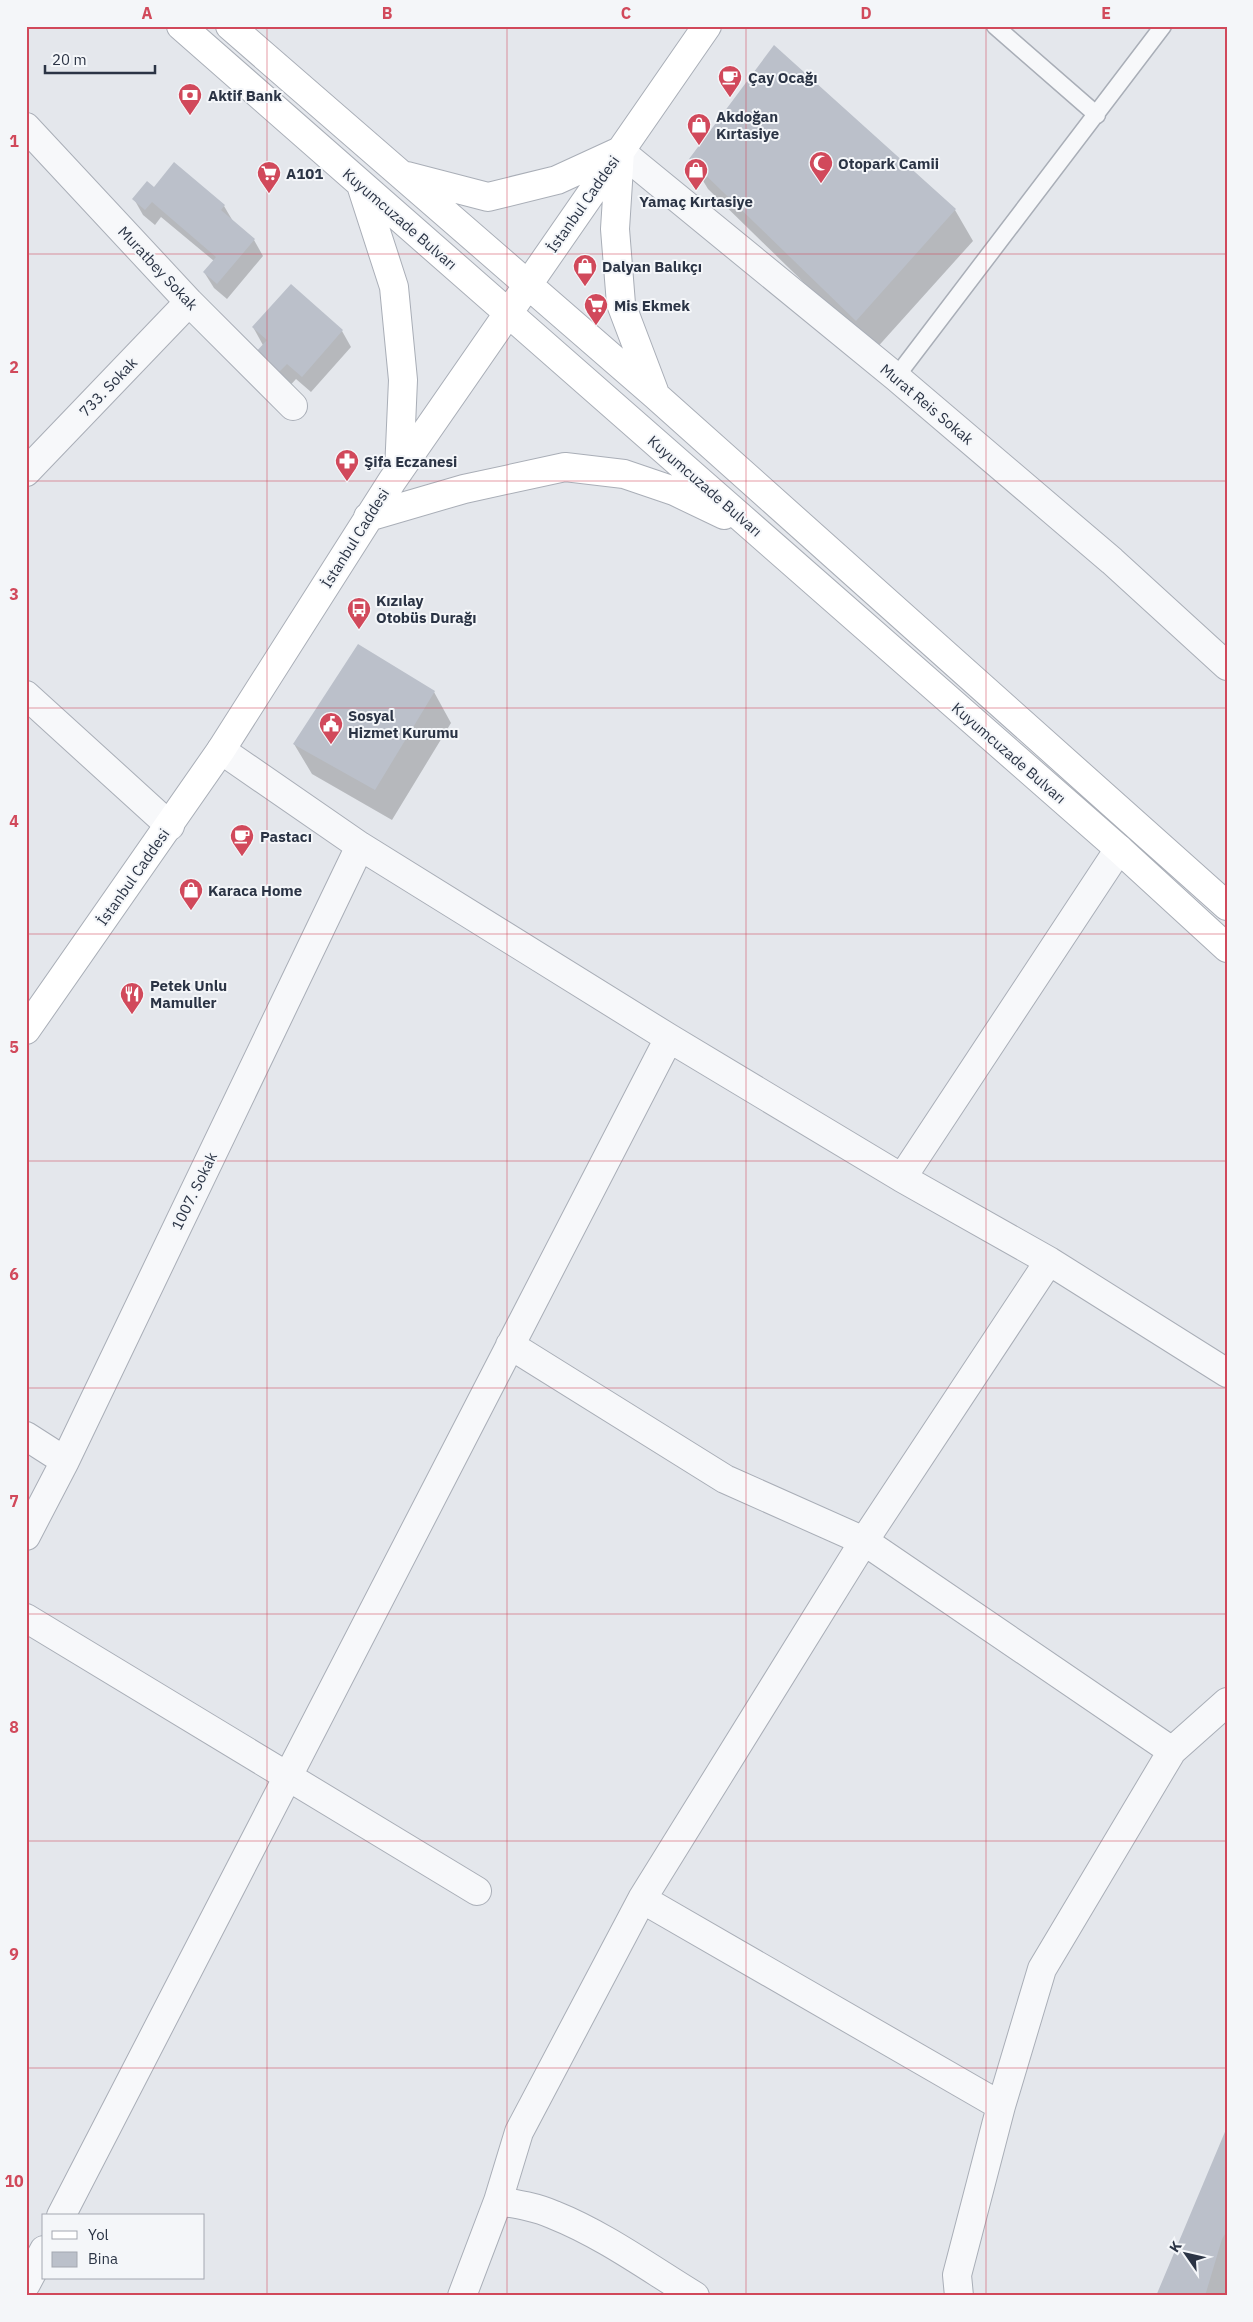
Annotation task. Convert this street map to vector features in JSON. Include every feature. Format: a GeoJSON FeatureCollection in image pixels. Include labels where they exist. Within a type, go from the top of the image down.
{"type":"FeatureCollection","features":[{"type":"Feature","properties":{"kind":"main road","name":"Kuyumcuzade Bulvarı"},"geometry":{"type":"LineString","coordinates":[[181,26],[1118,849],[1227,948]]}},
{"type":"Feature","properties":{"kind":"main road","name":"Kuyumcuzade Bulvarı"},"geometry":{"type":"LineString","coordinates":[[230,26],[656,395],[1227,906]]}},
{"type":"Feature","properties":{"kind":"main road","name":"İstanbul Caddesi"},"geometry":{"type":"LineString","coordinates":[[28,1023],[170,826],[221,750],[368,517],[706,26]]}},
{"type":"Feature","properties":{"kind":"main road"},"geometry":{"type":"LineString","coordinates":[[401,175],[488,197],[557,180],[620,151],[615,229],[621,304],[656,395]]}},
{"type":"Feature","properties":{"kind":"main road"},"geometry":{"type":"LineString","coordinates":[[361,184],[394,287],[403,380],[399,471]]}},
{"type":"Feature","properties":{"kind":"main road"},"geometry":{"type":"LineString","coordinates":[[368,517],[464,489],[565,467],[632,477],[674,491],[755,530]]}},
{"type":"Feature","properties":{"kind":"street","name":"Muratbey Sokak"},"geometry":{"type":"LineString","coordinates":[[26,127],[189,302],[294,406]]}},
{"type":"Feature","properties":{"kind":"street","name":"Murat Reis Sokak"},"geometry":{"type":"LineString","coordinates":[[620,151],[896,377],[1112,561],[1227,666]]}},
{"type":"Feature","properties":{"kind":"street","name":"733. Sokak"},"geometry":{"type":"LineString","coordinates":[[26,472],[189,302]]}},
{"type":"Feature","properties":{"kind":"street"},"geometry":{"type":"LineString","coordinates":[[26,695],[170,826]]}},
{"type":"Feature","properties":{"kind":"street"},"geometry":{"type":"LineString","coordinates":[[221,750],[360,846],[669,1038],[902,1178],[1049,1261],[1227,1373]]}},
{"type":"Feature","properties":{"kind":"street","name":"1007. Sokak"},"geometry":{"type":"LineString","coordinates":[[26,1536],[65,1461],[360,846]]}},
{"type":"Feature","properties":{"kind":"street"},"geometry":{"type":"LineString","coordinates":[[902,1178],[1118,849]]}},
{"type":"Feature","properties":{"kind":"street"},"geometry":{"type":"LineString","coordinates":[[63,2214],[669,1038]]}},
{"type":"Feature","properties":{"kind":"street"},"geometry":{"type":"LineString","coordinates":[[462,2296],[498,2201],[520,2132],[642,1899],[864,1541],[1049,1261]]}},
{"type":"Feature","properties":{"kind":"street"},"geometry":{"type":"LineString","coordinates":[[510,1345],[725,1479],[864,1541],[1172,1751]]}},
{"type":"Feature","properties":{"kind":"street"},"geometry":{"type":"LineString","coordinates":[[26,1436],[65,1461]]}},
{"type":"Feature","properties":{"kind":"street"},"geometry":{"type":"LineString","coordinates":[[26,1618],[477,1891]]}},
{"type":"Feature","properties":{"kind":"street"},"geometry":{"type":"LineString","coordinates":[[959,2296],[957,2275],[1001,2106],[1042,1968],[1172,1751],[1227,1702]]}},
{"type":"Feature","properties":{"kind":"street"},"geometry":{"type":"LineString","coordinates":[[642,1899],[1001,2106]]}},
{"type":"Feature","properties":{"kind":"street"},"geometry":{"type":"LineString","coordinates":[[498,2201],[525,2206],[570,2222],[695,2296]]}},
{"type":"Feature","properties":{"kind":"street"},"geometry":{"type":"LineString","coordinates":[[26,2284],[42,2254]]}},
{"type":"Feature","properties":{"kind":"lane"},"geometry":{"type":"LineString","coordinates":[[995,26],[1097,115]]}},
{"type":"Feature","properties":{"kind":"lane"},"geometry":{"type":"LineString","coordinates":[[896,377],[1163,26]]}},
{"type":"Feature","properties":{"kind":"building","name":"Otopark Camii"},"geometry":{"type":"Polygon","coordinates":[[[774,45],[956,209],[856,321],[689,159],[774,45]]]}},
{"type":"Feature","properties":{"kind":"building"},"geometry":{"type":"Polygon","coordinates":[[[174,162],[225,205],[221,210],[255,239],[217,284],[203,272],[216,257],[152,202],[145,210],[132,199],[147,181],[154,187],[174,162]]]}},
{"type":"Feature","properties":{"kind":"building"},"geometry":{"type":"Polygon","coordinates":[[[291,284],[343,330],[302,377],[287,364],[277,374],[254,354],[267,340],[252,327],[291,284]]]}},
{"type":"Feature","properties":{"kind":"building"},"geometry":{"type":"Polygon","coordinates":[[[358,644],[435,691],[375,790],[293,744],[358,644]]]}},
{"type":"Feature","properties":{"kind":"building"},"geometry":{"type":"Polygon","coordinates":[[[1227,2127],[1227,2231],[1222,2239],[1205,2296],[1156,2296],[1227,2127]]]}},
{"type":"Feature","properties":{"kind":"place","name":"Çay Ocağı"},"geometry":{"type":"Point","coordinates":[730,98]}},
{"type":"Feature","properties":{"kind":"place","name":"Aktif Bank"},"geometry":{"type":"Point","coordinates":[190,116]}},
{"type":"Feature","properties":{"kind":"place","name":"Akdoğan Kırtasiye"},"geometry":{"type":"Point","coordinates":[699,146]}},
{"type":"Feature","properties":{"kind":"place","name":"Otopark Camii"},"geometry":{"type":"Point","coordinates":[821,184]}},
{"type":"Feature","properties":{"kind":"place","name":"Yamaç Kırtasiye"},"geometry":{"type":"Point","coordinates":[696,191]}},
{"type":"Feature","properties":{"kind":"place","name":"A101"},"geometry":{"type":"Point","coordinates":[269,194]}},
{"type":"Feature","properties":{"kind":"place","name":"Dalyan Balıkçı"},"geometry":{"type":"Point","coordinates":[585,287]}},
{"type":"Feature","properties":{"kind":"place","name":"Mis Ekmek"},"geometry":{"type":"Point","coordinates":[596,326]}},
{"type":"Feature","properties":{"kind":"place","name":"Şifa Eczanesi"},"geometry":{"type":"Point","coordinates":[347,482]}},
{"type":"Feature","properties":{"kind":"place","name":"Kızılay Otobüs Durağı"},"geometry":{"type":"Point","coordinates":[359,630]}},
{"type":"Feature","properties":{"kind":"place","name":"Sosyal Hizmet Kurumu"},"geometry":{"type":"Point","coordinates":[331,745]}},
{"type":"Feature","properties":{"kind":"place","name":"Pastacı"},"geometry":{"type":"Point","coordinates":[242,857]}},
{"type":"Feature","properties":{"kind":"place","name":"Karaca Home"},"geometry":{"type":"Point","coordinates":[191,911]}},
{"type":"Feature","properties":{"kind":"place","name":"Petek Unlu Mamuller"},"geometry":{"type":"Point","coordinates":[132,1015]}}]}
